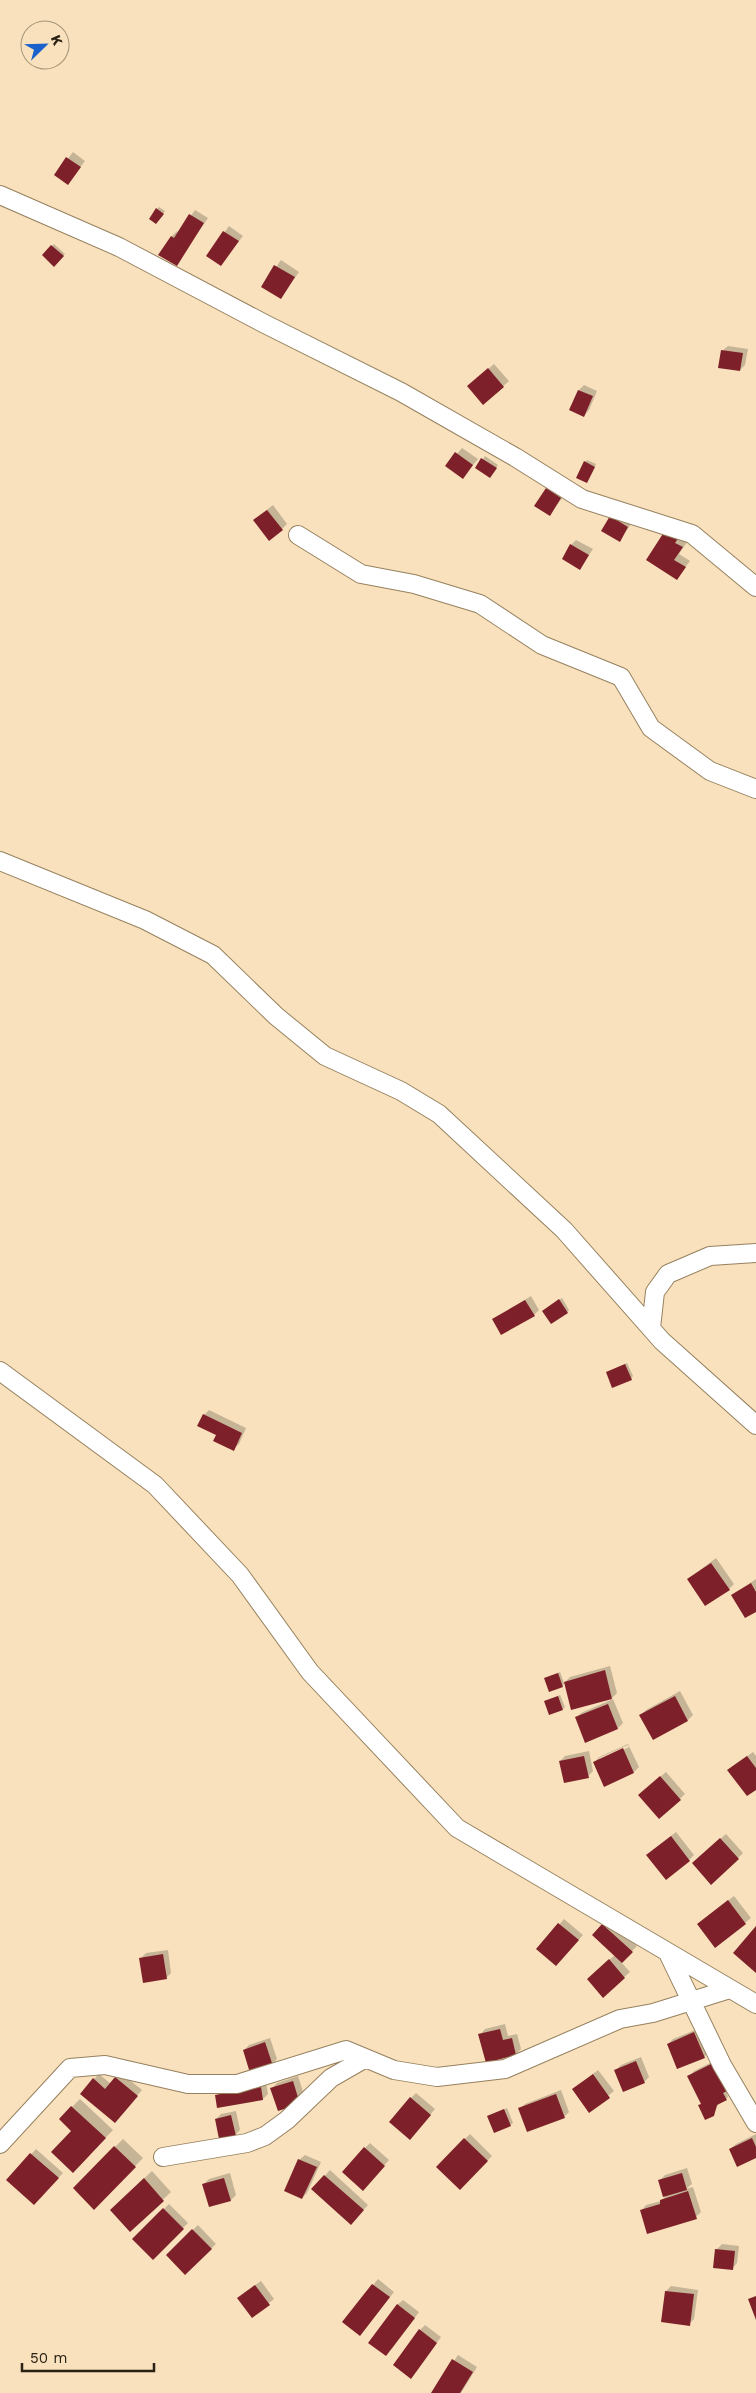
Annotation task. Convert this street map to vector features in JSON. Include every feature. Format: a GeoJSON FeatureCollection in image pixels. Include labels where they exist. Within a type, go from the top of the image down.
{"type":"FeatureCollection","features":[{"type":"Feature","properties":{"kind":"street"},"geometry":{"type":"LineString","coordinates":[[0,195],[119,246],[262,323],[400,392],[514,456],[582,499],[692,534],[756,587]]}},
{"type":"Feature","properties":{"kind":"street"},"geometry":{"type":"LineString","coordinates":[[298,535],[361,574],[414,584],[480,604],[542,645],[621,677],[651,728],[710,771],[756,789]]}},
{"type":"Feature","properties":{"kind":"street"},"geometry":{"type":"LineString","coordinates":[[0,861],[145,920],[213,956],[276,1016],[325,1056],[401,1092],[439,1114],[564,1230],[662,1341],[756,1425]]}},
{"type":"Feature","properties":{"kind":"street"},"geometry":{"type":"LineString","coordinates":[[651,1328],[655,1292],[668,1274],[710,1256],[756,1253]]}},
{"type":"Feature","properties":{"kind":"street"},"geometry":{"type":"LineString","coordinates":[[0,1371],[155,1485],[240,1575],[310,1672],[456,1828],[756,2004]]}},
{"type":"Feature","properties":{"kind":"street"},"geometry":{"type":"LineString","coordinates":[[668,1953],[722,2065],[756,2123]]}},
{"type":"Feature","properties":{"kind":"street"},"geometry":{"type":"LineString","coordinates":[[0,2144],[70,2068],[105,2065],[188,2084],[237,2084],[346,2050],[394,2070],[437,2077],[505,2069],[620,2018],[653,2013],[730,1989]]}},
{"type":"Feature","properties":{"kind":"street"},"geometry":{"type":"LineString","coordinates":[[163,2157],[247,2143],[265,2136],[287,2120],[331,2078],[364,2059]]}},
{"type":"Feature","properties":{"kind":"building"},"geometry":{"type":"Polygon","coordinates":[[[66,157],[81,167],[68,185],[54,175],[66,157]]]}},
{"type":"Feature","properties":{"kind":"building"},"geometry":{"type":"Polygon","coordinates":[[[156,208],[164,214],[156,224],[149,219],[156,208]]]}},
{"type":"Feature","properties":{"kind":"building"},"geometry":{"type":"Polygon","coordinates":[[[189,214],[204,223],[177,266],[158,255],[171,236],[174,238],[189,214]]]}},
{"type":"Feature","properties":{"kind":"building"},"geometry":{"type":"Polygon","coordinates":[[[223,231],[239,241],[221,266],[206,256],[223,231]]]}},
{"type":"Feature","properties":{"kind":"building"},"geometry":{"type":"Polygon","coordinates":[[[51,245],[64,256],[54,267],[42,255],[51,245]]]}},
{"type":"Feature","properties":{"kind":"building"},"geometry":{"type":"Polygon","coordinates":[[[274,265],[295,277],[281,299],[261,287],[274,265]]]}},
{"type":"Feature","properties":{"kind":"building"},"geometry":{"type":"Polygon","coordinates":[[[721,350],[743,353],[740,371],[718,368],[721,350]]]}},
{"type":"Feature","properties":{"kind":"building"},"geometry":{"type":"Polygon","coordinates":[[[488,368],[504,387],[483,405],[467,386],[488,368]]]}},
{"type":"Feature","properties":{"kind":"building"},"geometry":{"type":"Polygon","coordinates":[[[578,390],[593,396],[584,417],[569,410],[578,390]]]}},
{"type":"Feature","properties":{"kind":"building"},"geometry":{"type":"Polygon","coordinates":[[[455,452],[473,465],[463,479],[445,466],[455,452]]]}},
{"type":"Feature","properties":{"kind":"building"},"geometry":{"type":"Polygon","coordinates":[[[481,458],[497,468],[490,478],[475,468],[481,458]]]}},
{"type":"Feature","properties":{"kind":"building"},"geometry":{"type":"Polygon","coordinates":[[[584,461],[595,467],[587,483],[576,478],[584,461]]]}},
{"type":"Feature","properties":{"kind":"building"},"geometry":{"type":"Polygon","coordinates":[[[546,488],[561,498],[550,516],[534,506],[546,488]]]}},
{"type":"Feature","properties":{"kind":"building"},"geometry":{"type":"Polygon","coordinates":[[[267,510],[283,530],[269,541],[253,520],[267,510]]]}},
{"type":"Feature","properties":{"kind":"building"},"geometry":{"type":"Polygon","coordinates":[[[610,516],[628,527],[620,542],[601,531],[610,516]]]}},
{"type":"Feature","properties":{"kind":"building"},"geometry":{"type":"Polygon","coordinates":[[[666,529],[679,537],[675,543],[683,547],[674,560],[686,567],[677,580],[646,560],[666,529]]]}},
{"type":"Feature","properties":{"kind":"building"},"geometry":{"type":"Polygon","coordinates":[[[570,544],[589,555],[580,570],[562,559],[570,544]]]}},
{"type":"Feature","properties":{"kind":"building"},"geometry":{"type":"Polygon","coordinates":[[[559,1299],[568,1313],[551,1324],[542,1311],[559,1299]]]}},
{"type":"Feature","properties":{"kind":"building"},"geometry":{"type":"Polygon","coordinates":[[[525,1300],[535,1316],[501,1335],[492,1319],[525,1300]]]}},
{"type":"Feature","properties":{"kind":"building"},"geometry":{"type":"Polygon","coordinates":[[[625,1364],[632,1380],[612,1388],[606,1372],[625,1364]]]}},
{"type":"Feature","properties":{"kind":"building"},"geometry":{"type":"Polygon","coordinates":[[[203,1414],[242,1433],[234,1451],[213,1441],[216,1435],[197,1426],[203,1414]]]}},
{"type":"Feature","properties":{"kind":"building"},"geometry":{"type":"Polygon","coordinates":[[[711,1563],[730,1590],[705,1606],[687,1579],[711,1563]]]}},
{"type":"Feature","properties":{"kind":"building"},"geometry":{"type":"Polygon","coordinates":[[[751,1583],[756,1592],[756,1612],[745,1618],[731,1595],[751,1583]]]}},
{"type":"Feature","properties":{"kind":"building"},"geometry":{"type":"Polygon","coordinates":[[[605,1670],[612,1699],[571,1710],[564,1682],[605,1670]]]}},
{"type":"Feature","properties":{"kind":"building"},"geometry":{"type":"Polygon","coordinates":[[[558,1673],[563,1687],[549,1692],[544,1678],[558,1673]]]}},
{"type":"Feature","properties":{"kind":"building"},"geometry":{"type":"Polygon","coordinates":[[[558,1696],[563,1710],[549,1715],[544,1701],[558,1696]]]}},
{"type":"Feature","properties":{"kind":"building"},"geometry":{"type":"Polygon","coordinates":[[[675,1696],[688,1721],[653,1740],[639,1715],[675,1696]]]}},
{"type":"Feature","properties":{"kind":"building"},"geometry":{"type":"Polygon","coordinates":[[[608,1704],[618,1729],[585,1743],[575,1717],[608,1704]]]}},
{"type":"Feature","properties":{"kind":"building"},"geometry":{"type":"Polygon","coordinates":[[[623,1748],[634,1773],[604,1787],[593,1762],[623,1748]]]}},
{"type":"Feature","properties":{"kind":"building"},"geometry":{"type":"Polygon","coordinates":[[[584,1756],[589,1778],[564,1783],[559,1761],[584,1756]]]}},
{"type":"Feature","properties":{"kind":"building"},"geometry":{"type":"Polygon","coordinates":[[[747,1756],[756,1768],[756,1790],[747,1796],[727,1770],[747,1756]]]}},
{"type":"Feature","properties":{"kind":"building"},"geometry":{"type":"Polygon","coordinates":[[[660,1776],[681,1800],[659,1819],[638,1795],[660,1776]]]}},
{"type":"Feature","properties":{"kind":"building"},"geometry":{"type":"Polygon","coordinates":[[[671,1836],[690,1861],[666,1880],[646,1855],[671,1836]]]}},
{"type":"Feature","properties":{"kind":"building"},"geometry":{"type":"Polygon","coordinates":[[[720,1838],[739,1859],[711,1885],[692,1863],[720,1838]]]}},
{"type":"Feature","properties":{"kind":"building"},"geometry":{"type":"Polygon","coordinates":[[[728,1900],[746,1924],[715,1948],[697,1924],[728,1900]]]}},
{"type":"Feature","properties":{"kind":"building"},"geometry":{"type":"Polygon","coordinates":[[[558,1923],[579,1940],[556,1966],[536,1949],[558,1923]]]}},
{"type":"Feature","properties":{"kind":"building"},"geometry":{"type":"Polygon","coordinates":[[[602,1924],[633,1952],[622,1963],[592,1935],[602,1924]]]}},
{"type":"Feature","properties":{"kind":"building"},"geometry":{"type":"Polygon","coordinates":[[[756,1926],[756,1973],[733,1953],[756,1926]]]}},
{"type":"Feature","properties":{"kind":"building"},"geometry":{"type":"Polygon","coordinates":[[[163,1954],[167,1979],[143,1983],[139,1958],[163,1954]]]}},
{"type":"Feature","properties":{"kind":"building"},"geometry":{"type":"Polygon","coordinates":[[[609,1959],[625,1978],[603,1998],[587,1979],[609,1959]]]}},
{"type":"Feature","properties":{"kind":"building"},"geometry":{"type":"Polygon","coordinates":[[[500,2029],[503,2040],[512,2038],[516,2055],[486,2063],[478,2034],[500,2029]]]}},
{"type":"Feature","properties":{"kind":"building"},"geometry":{"type":"Polygon","coordinates":[[[694,2032],[705,2058],[677,2069],[667,2044],[694,2032]]]}},
{"type":"Feature","properties":{"kind":"building"},"geometry":{"type":"Polygon","coordinates":[[[265,2042],[273,2066],[250,2073],[243,2050],[265,2042]]]}},
{"type":"Feature","properties":{"kind":"building"},"geometry":{"type":"Polygon","coordinates":[[[636,2061],[645,2083],[623,2092],[614,2070],[636,2061]]]}},
{"type":"Feature","properties":{"kind":"building"},"geometry":{"type":"Polygon","coordinates":[[[713,2063],[727,2091],[723,2093],[727,2100],[717,2105],[714,2116],[705,2120],[698,2105],[701,2104],[687,2076],[713,2063]]]}},
{"type":"Feature","properties":{"kind":"building"},"geometry":{"type":"Polygon","coordinates":[[[593,2074],[610,2098],[589,2113],[572,2089],[593,2074]]]}},
{"type":"Feature","properties":{"kind":"building"},"geometry":{"type":"Polygon","coordinates":[[[115,2077],[138,2096],[115,2123],[80,2094],[93,2078],[105,2089],[115,2077]]]}},
{"type":"Feature","properties":{"kind":"building"},"geometry":{"type":"Polygon","coordinates":[[[293,2081],[300,2104],[278,2111],[270,2088],[293,2081]]]}},
{"type":"Feature","properties":{"kind":"building"},"geometry":{"type":"Polygon","coordinates":[[[261,2087],[263,2100],[217,2108],[215,2095],[261,2087]]]}},
{"type":"Feature","properties":{"kind":"building"},"geometry":{"type":"Polygon","coordinates":[[[556,2094],[565,2118],[527,2132],[518,2108],[556,2094]]]}},
{"type":"Feature","properties":{"kind":"building"},"geometry":{"type":"Polygon","coordinates":[[[410,2097],[431,2115],[410,2140],[389,2122],[410,2097]]]}},
{"type":"Feature","properties":{"kind":"building"},"geometry":{"type":"Polygon","coordinates":[[[71,2106],[106,2138],[73,2173],[51,2152],[71,2131],[59,2119],[71,2106]]]}},
{"type":"Feature","properties":{"kind":"building"},"geometry":{"type":"Polygon","coordinates":[[[504,2109],[511,2126],[494,2133],[487,2116],[504,2109]]]}},
{"type":"Feature","properties":{"kind":"building"},"geometry":{"type":"Polygon","coordinates":[[[231,2115],[236,2136],[219,2139],[215,2119],[231,2115]]]}},
{"type":"Feature","properties":{"kind":"building"},"geometry":{"type":"Polygon","coordinates":[[[464,2138],[488,2161],[460,2190],[436,2167],[464,2138]]]}},
{"type":"Feature","properties":{"kind":"building"},"geometry":{"type":"Polygon","coordinates":[[[752,2138],[756,2147],[756,2158],[737,2167],[729,2149],[752,2138]]]}},
{"type":"Feature","properties":{"kind":"building"},"geometry":{"type":"Polygon","coordinates":[[[114,2146],[136,2167],[94,2210],[73,2188],[114,2146]]]}},
{"type":"Feature","properties":{"kind":"building"},"geometry":{"type":"Polygon","coordinates":[[[364,2147],[385,2166],[363,2191],[342,2172],[364,2147]]]}},
{"type":"Feature","properties":{"kind":"building"},"geometry":{"type":"Polygon","coordinates":[[[30,2153],[59,2178],[34,2205],[6,2180],[30,2153]]]}},
{"type":"Feature","properties":{"kind":"building"},"geometry":{"type":"Polygon","coordinates":[[[298,2159],[317,2167],[302,2199],[284,2191],[298,2159]]]}},
{"type":"Feature","properties":{"kind":"building"},"geometry":{"type":"Polygon","coordinates":[[[682,2173],[687,2190],[663,2197],[658,2180],[682,2173]]]}},
{"type":"Feature","properties":{"kind":"building"},"geometry":{"type":"Polygon","coordinates":[[[324,2175],[364,2210],[351,2225],[311,2189],[324,2175]]]}},
{"type":"Feature","properties":{"kind":"building"},"geometry":{"type":"Polygon","coordinates":[[[144,2178],[164,2201],[130,2232],[110,2210],[144,2178]]]}},
{"type":"Feature","properties":{"kind":"building"},"geometry":{"type":"Polygon","coordinates":[[[224,2178],[231,2201],[209,2207],[202,2184],[224,2178]]]}},
{"type":"Feature","properties":{"kind":"building"},"geometry":{"type":"Polygon","coordinates":[[[688,2191],[697,2219],[647,2234],[640,2210],[660,2204],[660,2200],[688,2191]]]}},
{"type":"Feature","properties":{"kind":"building"},"geometry":{"type":"Polygon","coordinates":[[[163,2208],[184,2229],[153,2260],[132,2239],[163,2208]]]}},
{"type":"Feature","properties":{"kind":"building"},"geometry":{"type":"Polygon","coordinates":[[[192,2229],[212,2249],[185,2275],[166,2255],[192,2229]]]}},
{"type":"Feature","properties":{"kind":"building"},"geometry":{"type":"Polygon","coordinates":[[[715,2249],[735,2251],[733,2270],[713,2268],[715,2249]]]}},
{"type":"Feature","properties":{"kind":"building"},"geometry":{"type":"Polygon","coordinates":[[[372,2284],[390,2297],[360,2336],[342,2322],[372,2284]]]}},
{"type":"Feature","properties":{"kind":"building"},"geometry":{"type":"Polygon","coordinates":[[[255,2285],[270,2305],[252,2318],[237,2298],[255,2285]]]}},
{"type":"Feature","properties":{"kind":"building"},"geometry":{"type":"Polygon","coordinates":[[[665,2291],[694,2294],[690,2326],[661,2322],[665,2291]]]}},
{"type":"Feature","properties":{"kind":"building"},"geometry":{"type":"Polygon","coordinates":[[[756,2296],[756,2320],[748,2299],[756,2296]]]}},
{"type":"Feature","properties":{"kind":"building"},"geometry":{"type":"Polygon","coordinates":[[[397,2304],[415,2318],[386,2356],[368,2343],[397,2304]]]}},
{"type":"Feature","properties":{"kind":"building"},"geometry":{"type":"Polygon","coordinates":[[[419,2329],[437,2343],[411,2379],[393,2365],[419,2329]]]}},
{"type":"Feature","properties":{"kind":"building"},"geometry":{"type":"Polygon","coordinates":[[[452,2359],[473,2372],[460,2393],[431,2393],[452,2359]]]}}]}
